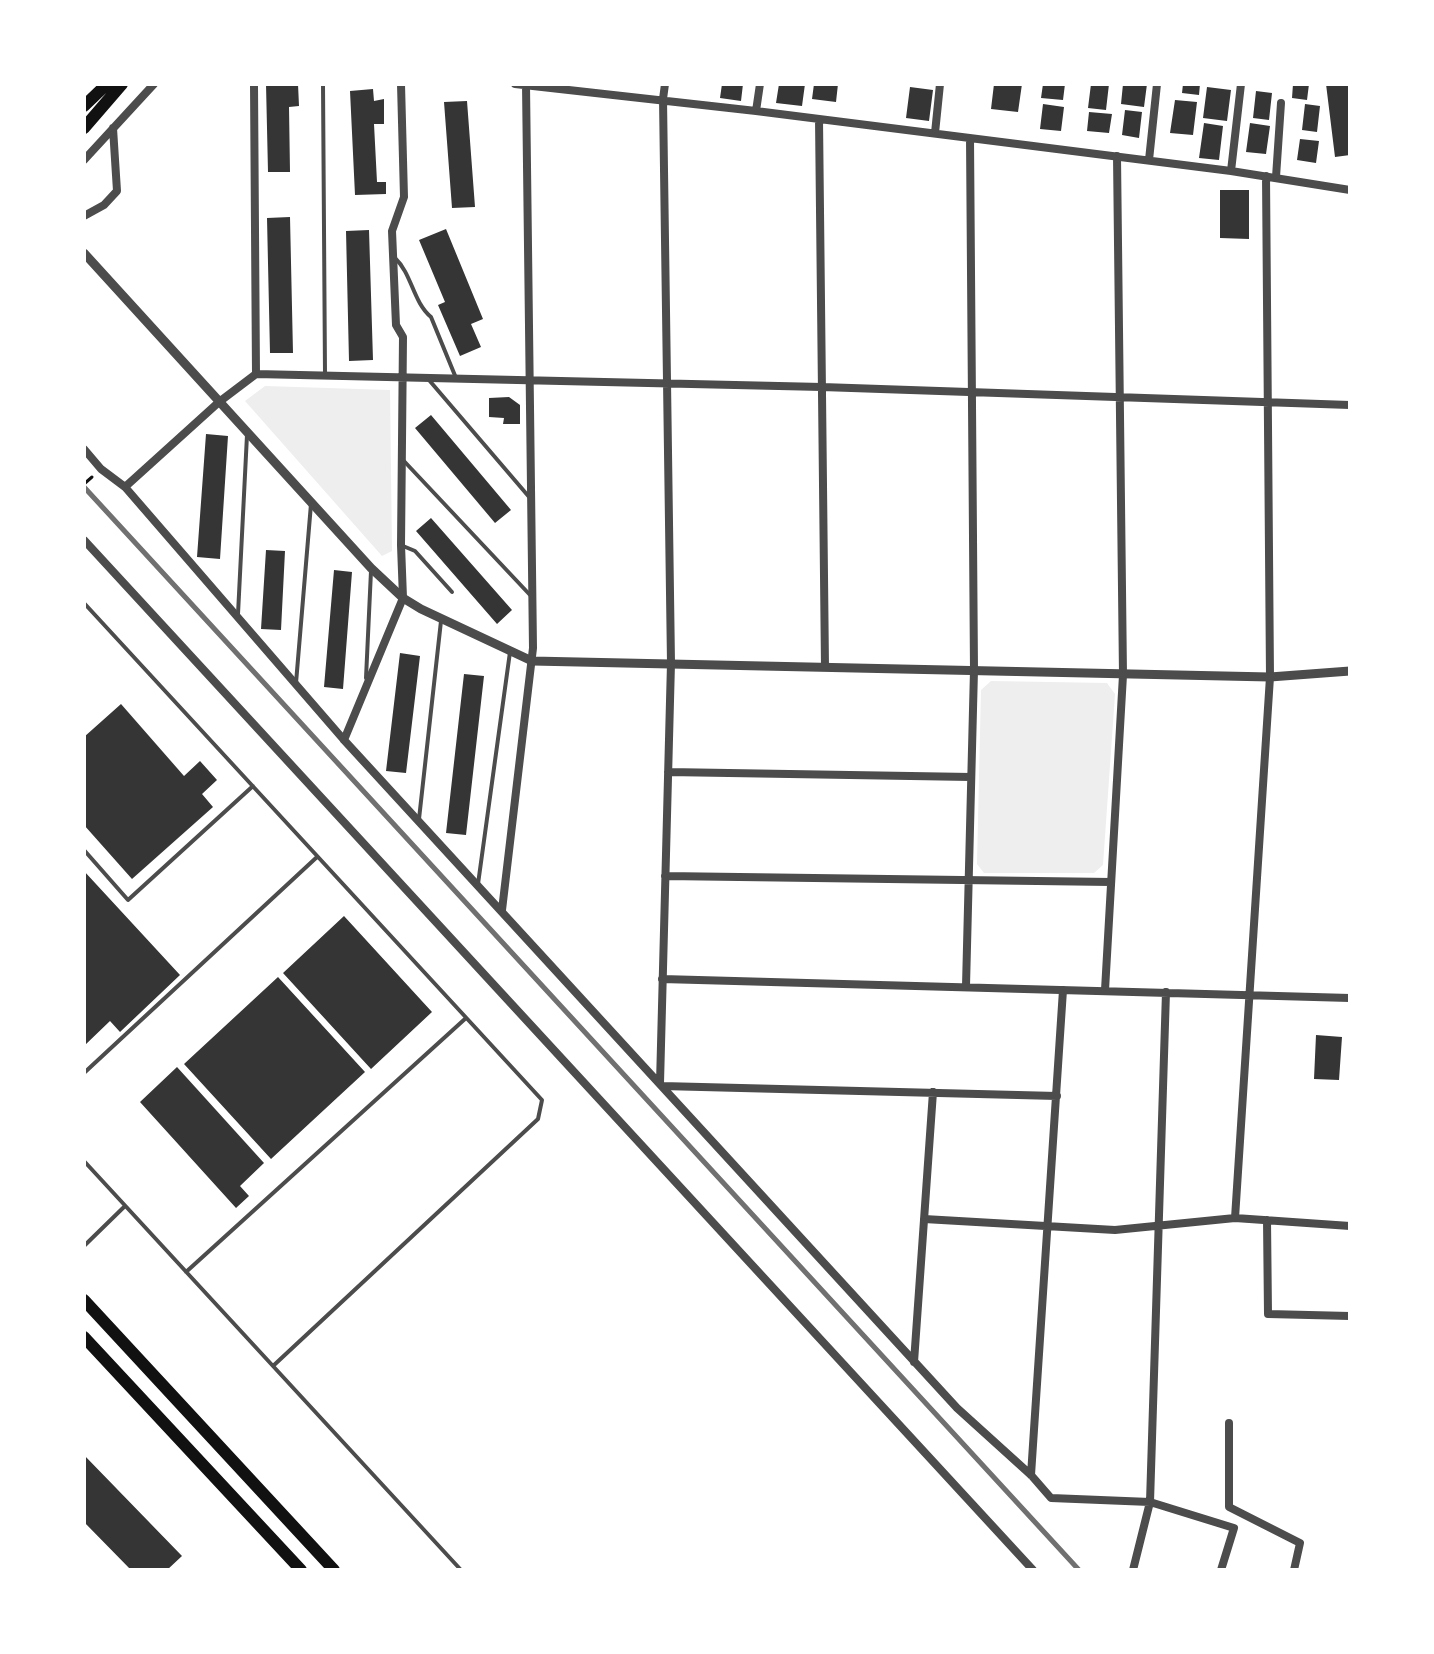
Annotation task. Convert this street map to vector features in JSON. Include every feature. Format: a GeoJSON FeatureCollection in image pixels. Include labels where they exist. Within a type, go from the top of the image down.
{"type":"FeatureCollection","features":[{"type":"Feature","properties":{"kind":"highway"},"geometry":{"type":"LineString","coordinates":[[84,106],[107,84]]}},
{"type":"Feature","properties":{"kind":"highway"},"geometry":{"type":"LineString","coordinates":[[84,128],[122,84]]}},
{"type":"Feature","properties":{"kind":"highway"},"geometry":{"type":"LineString","coordinates":[[84,1300],[334,1570]]}},
{"type":"Feature","properties":{"kind":"highway"},"geometry":{"type":"LineString","coordinates":[[84,1337],[301,1570]]}},
{"type":"Feature","properties":{"kind":"street"},"geometry":{"type":"LineString","coordinates":[[84,160],[154,84]]}},
{"type":"Feature","properties":{"kind":"street"},"geometry":{"type":"LineString","coordinates":[[254,84],[256,374]]}},
{"type":"Feature","properties":{"kind":"street"},"geometry":{"type":"LineString","coordinates":[[344,740],[403,598],[403,337],[396,325],[392,231],[404,197],[401,84]]}},
{"type":"Feature","properties":{"kind":"street"},"geometry":{"type":"LineString","coordinates":[[515,84],[663,99],[1149,160],[1350,190]]}},
{"type":"Feature","properties":{"kind":"street"},"geometry":{"type":"LineString","coordinates":[[662,1086],[659,1082],[671,663],[665,84]]}},
{"type":"Feature","properties":{"kind":"street"},"geometry":{"type":"LineString","coordinates":[[756,111],[760,84]]}},
{"type":"Feature","properties":{"kind":"street"},"geometry":{"type":"LineString","coordinates":[[935,133],[940,84]]}},
{"type":"Feature","properties":{"kind":"street"},"geometry":{"type":"LineString","coordinates":[[1149,160],[1157,84]]}},
{"type":"Feature","properties":{"kind":"street"},"geometry":{"type":"LineString","coordinates":[[1231,171],[1241,84]]}},
{"type":"Feature","properties":{"kind":"street"},"geometry":{"type":"LineString","coordinates":[[502,910],[532,661],[526,85]]}},
{"type":"Feature","properties":{"kind":"street"},"geometry":{"type":"LineString","coordinates":[[1235,1218],[1270,677],[1267,404],[1271,176],[1281,103]]}},
{"type":"Feature","properties":{"kind":"street"},"geometry":{"type":"LineString","coordinates":[[819,119],[825,667]]}},
{"type":"Feature","properties":{"kind":"street"},"geometry":{"type":"LineString","coordinates":[[84,216],[113,199],[117,191],[113,128]]}},
{"type":"Feature","properties":{"kind":"street"},"geometry":{"type":"LineString","coordinates":[[966,986],[974,670],[970,138]]}},
{"type":"Feature","properties":{"kind":"street"},"geometry":{"type":"LineString","coordinates":[[1105,990],[1123,675],[1117,156]]}},
{"type":"Feature","properties":{"kind":"street"},"geometry":{"type":"LineString","coordinates":[[84,253],[371,568],[403,598],[532,661],[1270,677],[1350,671]]}},
{"type":"Feature","properties":{"kind":"street"},"geometry":{"type":"LineString","coordinates":[[125,487],[219,402],[256,374],[822,387],[1350,405]]}},
{"type":"Feature","properties":{"kind":"street"},"geometry":{"type":"LineString","coordinates":[[84,449],[101,469],[125,487],[344,740],[957,1408],[1031,1475],[1051,1498],[1150,1502],[1234,1528],[1221,1570]]}},
{"type":"Feature","properties":{"kind":"street"},"geometry":{"type":"LineString","coordinates":[[84,540],[1033,1570]]}},
{"type":"Feature","properties":{"kind":"street"},"geometry":{"type":"LineString","coordinates":[[668,772],[971,777]]}},
{"type":"Feature","properties":{"kind":"street"},"geometry":{"type":"LineString","coordinates":[[665,876],[1111,882]]}},
{"type":"Feature","properties":{"kind":"street"},"geometry":{"type":"LineString","coordinates":[[662,979],[1350,998]]}},
{"type":"Feature","properties":{"kind":"street"},"geometry":{"type":"LineString","coordinates":[[1031,1475],[1063,990]]}},
{"type":"Feature","properties":{"kind":"street"},"geometry":{"type":"LineString","coordinates":[[1133,1570],[1150,1502],[1166,992]]}},
{"type":"Feature","properties":{"kind":"street"},"geometry":{"type":"LineString","coordinates":[[662,1086],[1057,1096]]}},
{"type":"Feature","properties":{"kind":"street"},"geometry":{"type":"LineString","coordinates":[[914,1362],[933,1092]]}},
{"type":"Feature","properties":{"kind":"street"},"geometry":{"type":"LineString","coordinates":[[924,1219],[1115,1230],[1235,1218],[1350,1226]]}},
{"type":"Feature","properties":{"kind":"street"},"geometry":{"type":"LineString","coordinates":[[1267,1220],[1268,1314],[1350,1316]]}},
{"type":"Feature","properties":{"kind":"street"},"geometry":{"type":"LineString","coordinates":[[1229,1423],[1229,1507],[1300,1543],[1294,1570]]}},
{"type":"Feature","properties":{"kind":"lane"},"geometry":{"type":"LineString","coordinates":[[323,84],[325,376]]}},
{"type":"Feature","properties":{"kind":"lane"},"geometry":{"type":"LineString","coordinates":[[393,257],[402,265],[423,311],[431,317],[456,379]]}},
{"type":"Feature","properties":{"kind":"lane"},"geometry":{"type":"LineString","coordinates":[[428,379],[531,499]]}},
{"type":"Feature","properties":{"kind":"lane"},"geometry":{"type":"LineString","coordinates":[[238,618],[247,433]]}},
{"type":"Feature","properties":{"kind":"lane"},"geometry":{"type":"LineString","coordinates":[[401,458],[532,597]]}},
{"type":"Feature","properties":{"kind":"lane"},"geometry":{"type":"LineString","coordinates":[[296,685],[311,502]]}},
{"type":"Feature","properties":{"kind":"lane"},"geometry":{"type":"LineString","coordinates":[[401,545],[415,551],[452,592]]}},
{"type":"Feature","properties":{"kind":"lane"},"geometry":{"type":"LineString","coordinates":[[366,688],[371,568]]}},
{"type":"Feature","properties":{"kind":"lane"},"geometry":{"type":"LineString","coordinates":[[84,603],[542,1100],[538,1119],[273,1366]]}},
{"type":"Feature","properties":{"kind":"lane"},"geometry":{"type":"LineString","coordinates":[[419,821],[442,619]]}},
{"type":"Feature","properties":{"kind":"lane"},"geometry":{"type":"LineString","coordinates":[[478,884],[511,650]]}},
{"type":"Feature","properties":{"kind":"lane"},"geometry":{"type":"LineString","coordinates":[[84,850],[128,900],[253,786]]}},
{"type":"Feature","properties":{"kind":"lane"},"geometry":{"type":"LineString","coordinates":[[84,1073],[317,856]]}},
{"type":"Feature","properties":{"kind":"lane"},"geometry":{"type":"LineString","coordinates":[[186,1272],[466,1018]]}},
{"type":"Feature","properties":{"kind":"lane"},"geometry":{"type":"LineString","coordinates":[[84,1161],[461,1570]]}},
{"type":"Feature","properties":{"kind":"lane"},"geometry":{"type":"LineString","coordinates":[[84,1246],[125,1206]]}},
{"type":"Feature","properties":{"kind":"shaded area"},"geometry":{"type":"Polygon","coordinates":[[[265,386],[390,390],[392,551],[382,556],[245,401],[265,386]]]}},
{"type":"Feature","properties":{"kind":"shaded area"},"geometry":{"type":"Polygon","coordinates":[[[991,681],[1107,683],[1115,694],[1103,865],[1094,873],[984,873],[977,864],[981,690],[991,681]]]}},
{"type":"Feature","properties":{"kind":"building"},"geometry":{"type":"Polygon","coordinates":[[[266,84],[298,84],[299,106],[289,107],[290,172],[268,172],[266,84]]]}},
{"type":"Feature","properties":{"kind":"building"},"geometry":{"type":"Polygon","coordinates":[[[722,84],[743,84],[741,101],[720,98],[722,84]]]}},
{"type":"Feature","properties":{"kind":"building"},"geometry":{"type":"Polygon","coordinates":[[[779,84],[805,84],[802,106],[776,103],[779,84]]]}},
{"type":"Feature","properties":{"kind":"building"},"geometry":{"type":"Polygon","coordinates":[[[814,84],[838,84],[836,102],[812,99],[814,84]]]}},
{"type":"Feature","properties":{"kind":"building"},"geometry":{"type":"Polygon","coordinates":[[[994,84],[1022,84],[1018,112],[991,109],[994,84]]]}},
{"type":"Feature","properties":{"kind":"building"},"geometry":{"type":"Polygon","coordinates":[[[1043,84],[1065,84],[1063,100],[1041,98],[1043,84]]]}},
{"type":"Feature","properties":{"kind":"building"},"geometry":{"type":"Polygon","coordinates":[[[1091,84],[1109,84],[1106,110],[1088,108],[1091,84]]]}},
{"type":"Feature","properties":{"kind":"building"},"geometry":{"type":"Polygon","coordinates":[[[1123,84],[1147,84],[1144,107],[1121,104],[1123,84]]]}},
{"type":"Feature","properties":{"kind":"building"},"geometry":{"type":"Polygon","coordinates":[[[1183,84],[1200,84],[1199,95],[1182,93],[1183,84]]]}},
{"type":"Feature","properties":{"kind":"building"},"geometry":{"type":"Polygon","coordinates":[[[1293,84],[1309,84],[1307,100],[1292,98],[1293,84]]]}},
{"type":"Feature","properties":{"kind":"building"},"geometry":{"type":"Polygon","coordinates":[[[1326,84],[1350,84],[1350,155],[1335,157],[1326,84]]]}},
{"type":"Feature","properties":{"kind":"building"},"geometry":{"type":"Polygon","coordinates":[[[910,87],[933,90],[929,121],[906,118],[910,87]]]}},
{"type":"Feature","properties":{"kind":"building"},"geometry":{"type":"Polygon","coordinates":[[[1207,87],[1231,90],[1227,121],[1203,118],[1207,87]]]}},
{"type":"Feature","properties":{"kind":"building"},"geometry":{"type":"Polygon","coordinates":[[[373,89],[374,101],[384,99],[384,124],[374,124],[377,182],[386,182],[386,194],[355,195],[350,91],[373,89]]]}},
{"type":"Feature","properties":{"kind":"building"},"geometry":{"type":"Polygon","coordinates":[[[1256,91],[1272,93],[1269,120],[1253,118],[1256,91]]]}},
{"type":"Feature","properties":{"kind":"building"},"geometry":{"type":"Polygon","coordinates":[[[1175,100],[1197,102],[1193,135],[1170,133],[1175,100]]]}},
{"type":"Feature","properties":{"kind":"building"},"geometry":{"type":"Polygon","coordinates":[[[467,101],[475,207],[452,208],[444,102],[467,101]]]}},
{"type":"Feature","properties":{"kind":"building"},"geometry":{"type":"Polygon","coordinates":[[[1043,104],[1064,107],[1061,131],[1040,129],[1043,104]]]}},
{"type":"Feature","properties":{"kind":"building"},"geometry":{"type":"Polygon","coordinates":[[[1305,104],[1320,106],[1317,132],[1302,130],[1305,104]]]}},
{"type":"Feature","properties":{"kind":"building"},"geometry":{"type":"Polygon","coordinates":[[[1125,110],[1142,112],[1139,138],[1122,135],[1125,110]]]}},
{"type":"Feature","properties":{"kind":"building"},"geometry":{"type":"Polygon","coordinates":[[[1089,112],[1112,114],[1109,133],[1087,131],[1089,112]]]}},
{"type":"Feature","properties":{"kind":"building"},"geometry":{"type":"Polygon","coordinates":[[[1204,123],[1223,126],[1219,160],[1199,158],[1204,123]]]}},
{"type":"Feature","properties":{"kind":"building"},"geometry":{"type":"Polygon","coordinates":[[[1250,123],[1270,126],[1266,154],[1246,152],[1250,123]]]}},
{"type":"Feature","properties":{"kind":"building"},"geometry":{"type":"Polygon","coordinates":[[[1300,139],[1319,141],[1316,163],[1297,160],[1300,139]]]}},
{"type":"Feature","properties":{"kind":"building"},"geometry":{"type":"Polygon","coordinates":[[[1220,190],[1249,190],[1249,239],[1220,238],[1220,190]]]}},
{"type":"Feature","properties":{"kind":"building"},"geometry":{"type":"Polygon","coordinates":[[[290,217],[293,353],[270,353],[267,218],[290,217]]]}},
{"type":"Feature","properties":{"kind":"building"},"geometry":{"type":"Polygon","coordinates":[[[446,229],[483,319],[471,324],[481,347],[460,356],[438,305],[445,302],[419,240],[446,229]]]}},
{"type":"Feature","properties":{"kind":"building"},"geometry":{"type":"Polygon","coordinates":[[[369,230],[373,360],[349,361],[346,231],[369,230]]]}},
{"type":"Feature","properties":{"kind":"building"},"geometry":{"type":"Polygon","coordinates":[[[509,397],[520,405],[520,424],[503,424],[504,418],[489,417],[489,398],[509,397]]]}},
{"type":"Feature","properties":{"kind":"building"},"geometry":{"type":"Polygon","coordinates":[[[431,415],[511,510],[495,523],[415,428],[431,415]]]}},
{"type":"Feature","properties":{"kind":"building"},"geometry":{"type":"Polygon","coordinates":[[[206,434],[228,436],[220,559],[197,557],[206,434]]]}},
{"type":"Feature","properties":{"kind":"building"},"geometry":{"type":"Polygon","coordinates":[[[431,518],[512,610],[497,624],[416,531],[431,518]]]}},
{"type":"Feature","properties":{"kind":"building"},"geometry":{"type":"Polygon","coordinates":[[[266,550],[285,551],[281,630],[261,629],[266,550]]]}},
{"type":"Feature","properties":{"kind":"building"},"geometry":{"type":"Polygon","coordinates":[[[334,570],[352,572],[343,689],[324,687],[334,570]]]}},
{"type":"Feature","properties":{"kind":"building"},"geometry":{"type":"Polygon","coordinates":[[[400,653],[420,656],[406,773],[386,771],[400,653]]]}},
{"type":"Feature","properties":{"kind":"building"},"geometry":{"type":"Polygon","coordinates":[[[464,674],[484,676],[466,835],[446,833],[464,674]]]}},
{"type":"Feature","properties":{"kind":"building"},"geometry":{"type":"Polygon","coordinates":[[[121,704],[184,776],[200,761],[217,780],[202,794],[213,807],[132,879],[84,825],[84,737],[121,704]]]}},
{"type":"Feature","properties":{"kind":"building"},"geometry":{"type":"Polygon","coordinates":[[[84,871],[180,975],[120,1032],[110,1021],[84,1046],[84,871]]]}},
{"type":"Feature","properties":{"kind":"building"},"geometry":{"type":"Polygon","coordinates":[[[344,916],[432,1012],[371,1069],[283,973],[344,916]]]}},
{"type":"Feature","properties":{"kind":"building"},"geometry":{"type":"Polygon","coordinates":[[[278,977],[365,1072],[271,1159],[184,1064],[278,977]]]}},
{"type":"Feature","properties":{"kind":"building"},"geometry":{"type":"Polygon","coordinates":[[[1316,1035],[1342,1037],[1339,1080],[1314,1079],[1316,1035]]]}},
{"type":"Feature","properties":{"kind":"building"},"geometry":{"type":"Polygon","coordinates":[[[177,1067],[264,1163],[240,1186],[249,1196],[236,1208],[140,1102],[177,1067]]]}},
{"type":"Feature","properties":{"kind":"building"},"geometry":{"type":"Polygon","coordinates":[[[84,1455],[182,1556],[167,1570],[131,1570],[84,1522],[84,1455]]]}},
{"type":"Feature","properties":{"kind":"railway"},"geometry":{"type":"LineString","coordinates":[[84,487],[1079,1570]]}}]}
